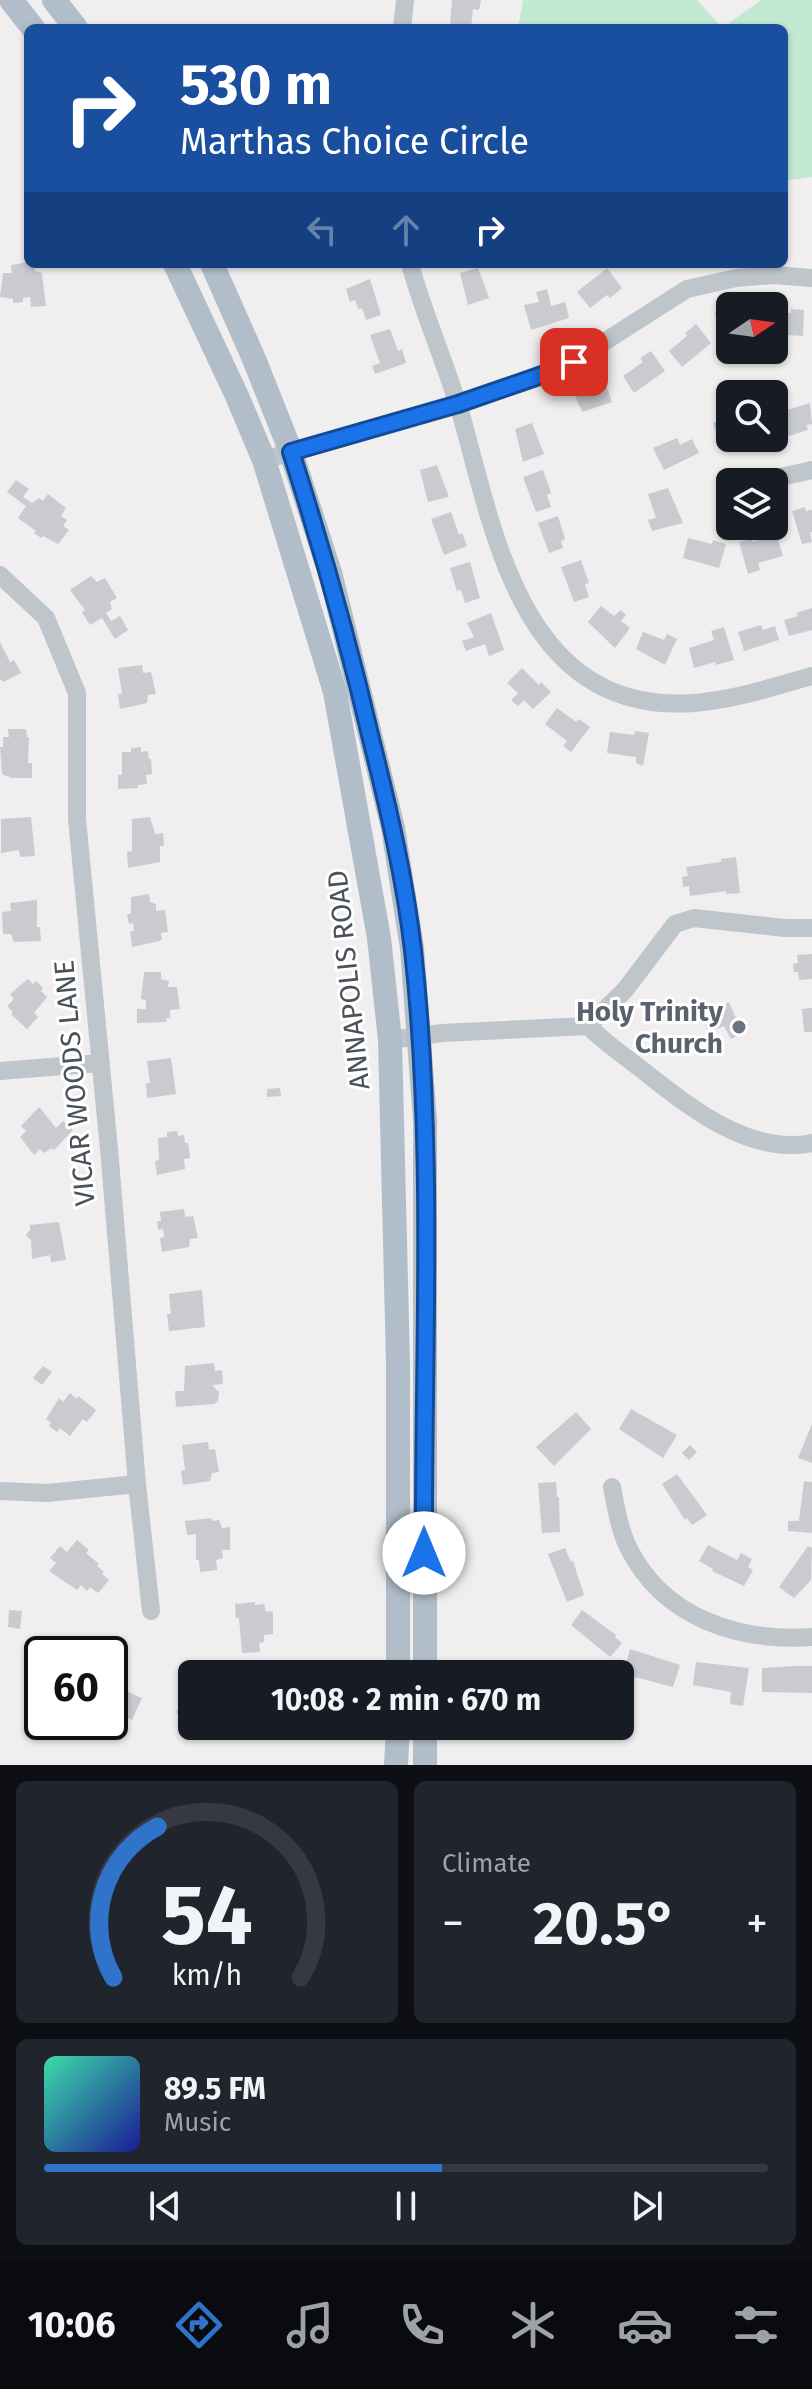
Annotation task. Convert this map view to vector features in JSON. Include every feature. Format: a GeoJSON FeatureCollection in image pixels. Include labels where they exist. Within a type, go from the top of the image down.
{"type":"FeatureCollection","features":[{"type":"Feature","properties":{"kind":"main road"},"geometry":{"type":"LineString","coordinates":[[11,0],[30,24]]}},
{"type":"Feature","properties":{"kind":"main road"},"geometry":{"type":"LineString","coordinates":[[54,0],[73,24]]}},
{"type":"Feature","properties":{"kind":"main road","name":"ANNAPOLIS ROAD"},"geometry":{"type":"LineString","coordinates":[[177,268],[264,460],[335,692],[379,938],[390,1040],[398,1363],[398,1660]]}},
{"type":"Feature","properties":{"kind":"main road"},"geometry":{"type":"LineString","coordinates":[[214,268],[291,452],[331,576],[393,828],[412,948],[425,1121],[425,1660]]}},
{"type":"Feature","properties":{"kind":"main road"},"geometry":{"type":"LineString","coordinates":[[396,1765],[397,1740]]}},
{"type":"Feature","properties":{"kind":"main road"},"geometry":{"type":"LineString","coordinates":[[425,1740],[425,1765]]}},
{"type":"Feature","properties":{"kind":"street"},"geometry":{"type":"LineString","coordinates":[[402,24],[405,0]]}},
{"type":"Feature","properties":{"kind":"street"},"geometry":{"type":"LineString","coordinates":[[411,268],[517,592],[535,627],[576,672],[607,690],[647,702],[668,703],[723,699],[812,676]]}},
{"type":"Feature","properties":{"kind":"street"},"geometry":{"type":"LineString","coordinates":[[264,460],[458,404],[565,367],[687,289],[736,278],[774,275],[812,278]]}},
{"type":"Feature","properties":{"kind":"street"},"geometry":{"type":"LineString","coordinates":[[788,475],[812,470]]}},
{"type":"Feature","properties":{"kind":"street","name":"VICAR WOODS LANE"},"geometry":{"type":"LineString","coordinates":[[0,575],[46,618],[77,693],[77,819],[151,1611]]}},
{"type":"Feature","properties":{"kind":"street"},"geometry":{"type":"LineString","coordinates":[[588,1026],[625,990],[675,924],[694,918],[812,928]]}},
{"type":"Feature","properties":{"kind":"street"},"geometry":{"type":"LineString","coordinates":[[390,1040],[553,1026],[588,1026],[667,1089],[729,1128],[783,1145],[812,1143]]}},
{"type":"Feature","properties":{"kind":"street"},"geometry":{"type":"LineString","coordinates":[[0,1071],[100,1063]]}},
{"type":"Feature","properties":{"kind":"street"},"geometry":{"type":"LineString","coordinates":[[0,1491],[47,1493],[137,1484]]}},
{"type":"Feature","properties":{"kind":"street"},"geometry":{"type":"LineString","coordinates":[[612,1487],[628,1547],[651,1580],[683,1610],[708,1623],[736,1632],[766,1638],[812,1637]]}},
{"type":"Feature","properties":{"kind":"green space"},"geometry":{"type":"Polygon","coordinates":[[[523,0],[697,0],[718,24],[519,24],[523,0]]]}},
{"type":"Feature","properties":{"kind":"green space"},"geometry":{"type":"Polygon","coordinates":[[[761,0],[812,0],[812,177],[788,180],[788,24],[728,24],[761,0]]]}},
{"type":"Feature","properties":{"kind":"building"},"geometry":{"type":"Polygon","coordinates":[[[452,0],[481,0],[479,10],[473,9],[471,24],[450,24],[452,0]]]}},
{"type":"Feature","properties":{"kind":"building"},"geometry":{"type":"Polygon","coordinates":[[[24,263],[24,268],[35,268],[42,273],[46,306],[31,307],[30,297],[13,303],[13,299],[0,297],[3,273],[12,273],[11,265],[24,263]]]}},
{"type":"Feature","properties":{"kind":"building"},"geometry":{"type":"Polygon","coordinates":[[[478,268],[489,298],[468,305],[460,273],[478,268]]]}},
{"type":"Feature","properties":{"kind":"building"},"geometry":{"type":"Polygon","coordinates":[[[607,268],[622,288],[590,308],[577,292],[607,268]]]}},
{"type":"Feature","properties":{"kind":"building"},"geometry":{"type":"Polygon","coordinates":[[[370,279],[381,315],[366,320],[355,300],[350,302],[346,289],[370,279]]]}},
{"type":"Feature","properties":{"kind":"building"},"geometry":{"type":"Polygon","coordinates":[[[547,289],[551,306],[565,302],[569,318],[531,330],[524,305],[539,302],[536,292],[547,289]]]}},
{"type":"Feature","properties":{"kind":"building"},"geometry":{"type":"Polygon","coordinates":[[[791,309],[804,310],[803,336],[788,335],[788,313],[791,313],[791,309]]]}},
{"type":"Feature","properties":{"kind":"building"},"geometry":{"type":"Polygon","coordinates":[[[696,324],[711,343],[682,367],[669,351],[696,324]]]}},
{"type":"Feature","properties":{"kind":"building"},"geometry":{"type":"Polygon","coordinates":[[[390,329],[406,363],[375,374],[372,366],[380,363],[370,335],[390,329]]]}},
{"type":"Feature","properties":{"kind":"building"},"geometry":{"type":"Polygon","coordinates":[[[651,351],[665,371],[634,393],[623,376],[643,362],[640,358],[651,351]]]}},
{"type":"Feature","properties":{"kind":"building"},"geometry":{"type":"Polygon","coordinates":[[[605,382],[612,402],[582,412],[575,395],[605,382]]]}},
{"type":"Feature","properties":{"kind":"building"},"geometry":{"type":"Polygon","coordinates":[[[810,403],[812,424],[806,425],[808,430],[788,436],[788,410],[810,403]]]}},
{"type":"Feature","properties":{"kind":"building"},"geometry":{"type":"Polygon","coordinates":[[[532,423],[544,454],[523,462],[515,429],[532,423]]]}},
{"type":"Feature","properties":{"kind":"building"},"geometry":{"type":"Polygon","coordinates":[[[677,438],[680,445],[692,439],[699,453],[664,470],[653,448],[677,438]]]}},
{"type":"Feature","properties":{"kind":"building"},"geometry":{"type":"Polygon","coordinates":[[[437,465],[449,497],[428,502],[420,470],[437,465]]]}},
{"type":"Feature","properties":{"kind":"building"},"geometry":{"type":"Polygon","coordinates":[[[543,470],[551,493],[547,495],[551,507],[536,512],[523,477],[543,470]]]}},
{"type":"Feature","properties":{"kind":"building"},"geometry":{"type":"Polygon","coordinates":[[[16,480],[29,489],[23,497],[32,503],[39,498],[43,501],[48,494],[66,508],[61,516],[67,520],[63,526],[69,530],[58,544],[43,536],[41,538],[18,518],[26,506],[7,492],[16,480]]]}},
{"type":"Feature","properties":{"kind":"building"},"geometry":{"type":"Polygon","coordinates":[[[668,488],[683,523],[652,531],[648,520],[656,518],[648,494],[668,488]]]}},
{"type":"Feature","properties":{"kind":"building"},"geometry":{"type":"Polygon","coordinates":[[[805,507],[806,511],[812,510],[812,542],[802,544],[792,511],[805,507]]]}},
{"type":"Feature","properties":{"kind":"building"},"geometry":{"type":"Polygon","coordinates":[[[451,512],[459,535],[462,533],[467,546],[444,555],[431,519],[451,512]]]}},
{"type":"Feature","properties":{"kind":"building"},"geometry":{"type":"Polygon","coordinates":[[[558,516],[565,539],[561,541],[563,548],[549,553],[538,523],[558,516]]]}},
{"type":"Feature","properties":{"kind":"building"},"geometry":{"type":"Polygon","coordinates":[[[688,538],[726,544],[719,568],[683,558],[688,538]]]}},
{"type":"Feature","properties":{"kind":"building"},"geometry":{"type":"Polygon","coordinates":[[[778,540],[783,556],[758,563],[760,570],[748,574],[739,542],[778,540]]]}},
{"type":"Feature","properties":{"kind":"building"},"geometry":{"type":"Polygon","coordinates":[[[581,560],[589,583],[585,584],[589,597],[574,602],[561,567],[581,560]]]}},
{"type":"Feature","properties":{"kind":"building"},"geometry":{"type":"Polygon","coordinates":[[[470,562],[480,598],[465,603],[461,590],[457,591],[450,568],[470,562]]]}},
{"type":"Feature","properties":{"kind":"building"},"geometry":{"type":"Polygon","coordinates":[[[91,576],[97,582],[105,578],[117,598],[110,602],[112,609],[106,613],[111,621],[120,616],[128,630],[115,639],[102,618],[90,625],[82,612],[85,610],[70,590],[91,576]]]}},
{"type":"Feature","properties":{"kind":"building"},"geometry":{"type":"Polygon","coordinates":[[[601,606],[614,616],[621,610],[626,615],[621,621],[630,628],[615,648],[588,622],[601,606]]]}},
{"type":"Feature","properties":{"kind":"building"},"geometry":{"type":"Polygon","coordinates":[[[812,608],[812,630],[789,636],[784,620],[812,608]]]}},
{"type":"Feature","properties":{"kind":"building"},"geometry":{"type":"Polygon","coordinates":[[[491,613],[504,650],[489,656],[485,644],[466,651],[462,641],[474,637],[467,623],[491,613]]]}},
{"type":"Feature","properties":{"kind":"building"},"geometry":{"type":"Polygon","coordinates":[[[761,625],[763,630],[775,626],[779,640],[744,651],[738,632],[761,625]]]}},
{"type":"Feature","properties":{"kind":"building"},"geometry":{"type":"Polygon","coordinates":[[[724,627],[734,660],[694,668],[689,648],[714,640],[711,631],[724,627]]]}},
{"type":"Feature","properties":{"kind":"building"},"geometry":{"type":"Polygon","coordinates":[[[643,632],[664,640],[667,634],[677,639],[665,665],[636,649],[643,632]]]}},
{"type":"Feature","properties":{"kind":"building"},"geometry":{"type":"Polygon","coordinates":[[[0,642],[10,662],[14,660],[21,673],[3,682],[0,679],[0,642]]]}},
{"type":"Feature","properties":{"kind":"building"},"geometry":{"type":"Polygon","coordinates":[[[142,665],[143,673],[151,672],[156,694],[148,695],[147,703],[120,709],[118,694],[122,694],[118,668],[142,665]]]}},
{"type":"Feature","properties":{"kind":"building"},"geometry":{"type":"Polygon","coordinates":[[[522,668],[551,692],[533,709],[524,700],[518,706],[511,700],[518,693],[507,683],[522,668]]]}},
{"type":"Feature","properties":{"kind":"building"},"geometry":{"type":"Polygon","coordinates":[[[557,708],[576,722],[579,719],[590,727],[571,752],[563,746],[567,741],[545,724],[557,708]]]}},
{"type":"Feature","properties":{"kind":"building"},"geometry":{"type":"Polygon","coordinates":[[[8,729],[26,729],[32,778],[12,778],[2,774],[0,747],[3,747],[3,737],[9,737],[8,729]]]}},
{"type":"Feature","properties":{"kind":"building"},"geometry":{"type":"Polygon","coordinates":[[[635,731],[649,733],[643,766],[636,763],[636,757],[607,753],[610,732],[634,735],[635,731]]]}},
{"type":"Feature","properties":{"kind":"building"},"geometry":{"type":"Polygon","coordinates":[[[141,747],[141,752],[148,751],[151,759],[152,774],[146,775],[147,784],[138,785],[138,788],[118,789],[118,775],[122,775],[122,752],[141,747]]]}},
{"type":"Feature","properties":{"kind":"building"},"geometry":{"type":"Polygon","coordinates":[[[31,817],[35,856],[20,857],[19,850],[1,853],[1,819],[31,817]]]}},
{"type":"Feature","properties":{"kind":"building"},"geometry":{"type":"Polygon","coordinates":[[[150,817],[155,834],[163,833],[160,862],[128,868],[127,852],[132,851],[132,819],[150,817]]]}},
{"type":"Feature","properties":{"kind":"building"},"geometry":{"type":"Polygon","coordinates":[[[736,857],[740,893],[726,894],[726,891],[690,896],[689,886],[683,887],[682,877],[688,876],[686,867],[736,857]]]}},
{"type":"Feature","properties":{"kind":"building"},"geometry":{"type":"Polygon","coordinates":[[[149,894],[150,902],[156,904],[156,911],[165,910],[168,932],[161,933],[162,939],[159,941],[132,947],[130,931],[134,931],[133,923],[129,924],[127,914],[131,914],[131,897],[149,894]]]}},
{"type":"Feature","properties":{"kind":"building"},"geometry":{"type":"Polygon","coordinates":[[[37,900],[37,927],[40,927],[41,941],[14,942],[11,934],[3,934],[2,912],[11,911],[10,903],[37,900]]]}},
{"type":"Feature","properties":{"kind":"building"},"geometry":{"type":"Polygon","coordinates":[[[812,954],[812,979],[799,980],[793,964],[798,963],[797,955],[812,954]]]}},
{"type":"Feature","properties":{"kind":"building"},"geometry":{"type":"Polygon","coordinates":[[[144,972],[161,972],[161,979],[169,981],[168,987],[177,987],[180,1009],[170,1010],[167,1022],[137,1023],[137,1009],[146,1009],[146,1000],[141,999],[144,972]]]}},
{"type":"Feature","properties":{"kind":"building"},"geometry":{"type":"Polygon","coordinates":[[[28,979],[33,984],[36,981],[47,997],[34,1013],[38,1017],[27,1029],[7,1006],[14,999],[10,994],[28,979]]]}},
{"type":"Feature","properties":{"kind":"building"},"geometry":{"type":"Polygon","coordinates":[[[729,1002],[742,1033],[731,1039],[724,1026],[709,1032],[702,1017],[729,1002]]]}},
{"type":"Feature","properties":{"kind":"building"},"geometry":{"type":"Polygon","coordinates":[[[812,1008],[812,1032],[804,1032],[802,1009],[812,1008]]]}},
{"type":"Feature","properties":{"kind":"building"},"geometry":{"type":"Polygon","coordinates":[[[171,1058],[176,1094],[147,1098],[146,1083],[150,1083],[147,1061],[171,1058]]]}},
{"type":"Feature","properties":{"kind":"building"},"geometry":{"type":"Polygon","coordinates":[[[280,1088],[281,1096],[267,1097],[267,1089],[280,1088]]]}},
{"type":"Feature","properties":{"kind":"building"},"geometry":{"type":"Polygon","coordinates":[[[39,1107],[56,1128],[63,1121],[73,1130],[54,1150],[52,1148],[44,1153],[40,1149],[34,1155],[20,1137],[26,1131],[21,1126],[39,1107]]]}},
{"type":"Feature","properties":{"kind":"building"},"geometry":{"type":"Polygon","coordinates":[[[177,1131],[178,1136],[184,1135],[185,1143],[188,1143],[190,1158],[184,1159],[185,1169],[157,1175],[158,1138],[167,1137],[167,1132],[177,1131]]]}},
{"type":"Feature","properties":{"kind":"building"},"geometry":{"type":"Polygon","coordinates":[[[184,1209],[185,1217],[193,1216],[198,1238],[190,1239],[189,1247],[162,1252],[160,1238],[164,1237],[163,1229],[158,1230],[157,1221],[161,1221],[160,1212],[184,1209]]]}},
{"type":"Feature","properties":{"kind":"building"},"geometry":{"type":"Polygon","coordinates":[[[59,1222],[66,1260],[51,1262],[50,1255],[32,1259],[31,1240],[26,1235],[30,1225],[59,1222]]]}},
{"type":"Feature","properties":{"kind":"building"},"geometry":{"type":"Polygon","coordinates":[[[202,1290],[205,1327],[169,1331],[169,1294],[202,1290]]]}},
{"type":"Feature","properties":{"kind":"building"},"geometry":{"type":"Polygon","coordinates":[[[214,1363],[215,1371],[222,1370],[223,1384],[212,1385],[219,1392],[218,1401],[214,1404],[176,1407],[175,1391],[184,1391],[185,1366],[214,1363]]]}},
{"type":"Feature","properties":{"kind":"building"},"geometry":{"type":"Polygon","coordinates":[[[43,1366],[52,1372],[42,1385],[33,1378],[43,1366]]]}},
{"type":"Feature","properties":{"kind":"building"},"geometry":{"type":"Polygon","coordinates":[[[70,1393],[96,1410],[87,1422],[83,1419],[70,1436],[60,1428],[57,1432],[46,1419],[59,1398],[63,1402],[70,1393]]]}},
{"type":"Feature","properties":{"kind":"building"},"geometry":{"type":"Polygon","coordinates":[[[631,1409],[677,1435],[663,1458],[619,1429],[631,1409]]]}},
{"type":"Feature","properties":{"kind":"building"},"geometry":{"type":"Polygon","coordinates":[[[576,1412],[591,1429],[554,1466],[536,1447],[576,1412]]]}},
{"type":"Feature","properties":{"kind":"building"},"geometry":{"type":"Polygon","coordinates":[[[812,1424],[812,1463],[798,1458],[812,1424]]]}},
{"type":"Feature","properties":{"kind":"building"},"geometry":{"type":"Polygon","coordinates":[[[208,1442],[209,1450],[215,1449],[219,1472],[212,1473],[210,1481],[183,1485],[182,1445],[208,1442]]]}},
{"type":"Feature","properties":{"kind":"building"},"geometry":{"type":"Polygon","coordinates":[[[690,1445],[697,1452],[689,1460],[682,1453],[690,1445]]]}},
{"type":"Feature","properties":{"kind":"building"},"geometry":{"type":"Polygon","coordinates":[[[677,1474],[707,1515],[692,1525],[687,1518],[685,1520],[662,1484],[677,1474]]]}},
{"type":"Feature","properties":{"kind":"building"},"geometry":{"type":"Polygon","coordinates":[[[804,1481],[812,1482],[812,1533],[788,1531],[788,1521],[799,1521],[804,1481]]]}},
{"type":"Feature","properties":{"kind":"building"},"geometry":{"type":"Polygon","coordinates":[[[556,1482],[560,1532],[542,1533],[538,1483],[556,1482]]]}},
{"type":"Feature","properties":{"kind":"building"},"geometry":{"type":"Polygon","coordinates":[[[211,1518],[212,1521],[219,1520],[222,1528],[230,1527],[230,1550],[222,1550],[223,1558],[216,1560],[217,1570],[200,1572],[199,1560],[196,1560],[196,1534],[187,1535],[185,1521],[211,1518]]]}},
{"type":"Feature","properties":{"kind":"building"},"geometry":{"type":"Polygon","coordinates":[[[77,1540],[89,1550],[86,1553],[99,1564],[97,1566],[104,1572],[102,1574],[109,1580],[98,1593],[90,1587],[87,1591],[81,1585],[77,1590],[49,1571],[56,1563],[50,1558],[60,1546],[67,1552],[77,1540]]]}},
{"type":"Feature","properties":{"kind":"building"},"geometry":{"type":"Polygon","coordinates":[[[708,1545],[737,1560],[741,1553],[752,1559],[748,1567],[753,1570],[744,1586],[712,1571],[699,1561],[708,1545]]]}},
{"type":"Feature","properties":{"kind":"building"},"geometry":{"type":"Polygon","coordinates":[[[808,1546],[812,1548],[811,1580],[794,1598],[779,1587],[808,1546]]]}},
{"type":"Feature","properties":{"kind":"building"},"geometry":{"type":"Polygon","coordinates":[[[565,1548],[573,1561],[584,1595],[567,1602],[548,1554],[565,1548]]]}},
{"type":"Feature","properties":{"kind":"building"},"geometry":{"type":"Polygon","coordinates":[[[255,1602],[255,1605],[264,1604],[266,1612],[273,1611],[273,1634],[264,1635],[264,1642],[259,1643],[260,1652],[242,1653],[235,1604],[255,1602]]]}},
{"type":"Feature","properties":{"kind":"building"},"geometry":{"type":"Polygon","coordinates":[[[9,1610],[22,1611],[20,1629],[8,1627],[9,1610]]]}},
{"type":"Feature","properties":{"kind":"building"},"geometry":{"type":"Polygon","coordinates":[[[582,1610],[622,1643],[610,1657],[571,1625],[582,1610]]]}},
{"type":"Feature","properties":{"kind":"building"},"geometry":{"type":"Polygon","coordinates":[[[630,1649],[680,1665],[673,1687],[634,1677],[634,1660],[627,1660],[630,1649]]]}},
{"type":"Feature","properties":{"kind":"building"},"geometry":{"type":"Polygon","coordinates":[[[696,1662],[749,1668],[743,1706],[730,1704],[731,1692],[693,1685],[696,1662]]]}},
{"type":"Feature","properties":{"kind":"building"},"geometry":{"type":"Polygon","coordinates":[[[812,1666],[812,1693],[762,1692],[762,1668],[812,1666]]]}},
{"type":"Feature","properties":{"kind":"building"},"geometry":{"type":"Polygon","coordinates":[[[128,1692],[142,1698],[132,1720],[128,1718],[128,1692]]]}},
{"type":"Feature","properties":{"kind":"place","name":"Holy Trinity Church"},"geometry":{"type":"Point","coordinates":[739,1027]}},
{"type":"Feature","properties":{"kind":"route"},"geometry":{"type":"LineString","coordinates":[[424,1553],[425,1121],[412,948],[393,828],[331,576],[291,452],[458,404],[574,362]]}}]}
